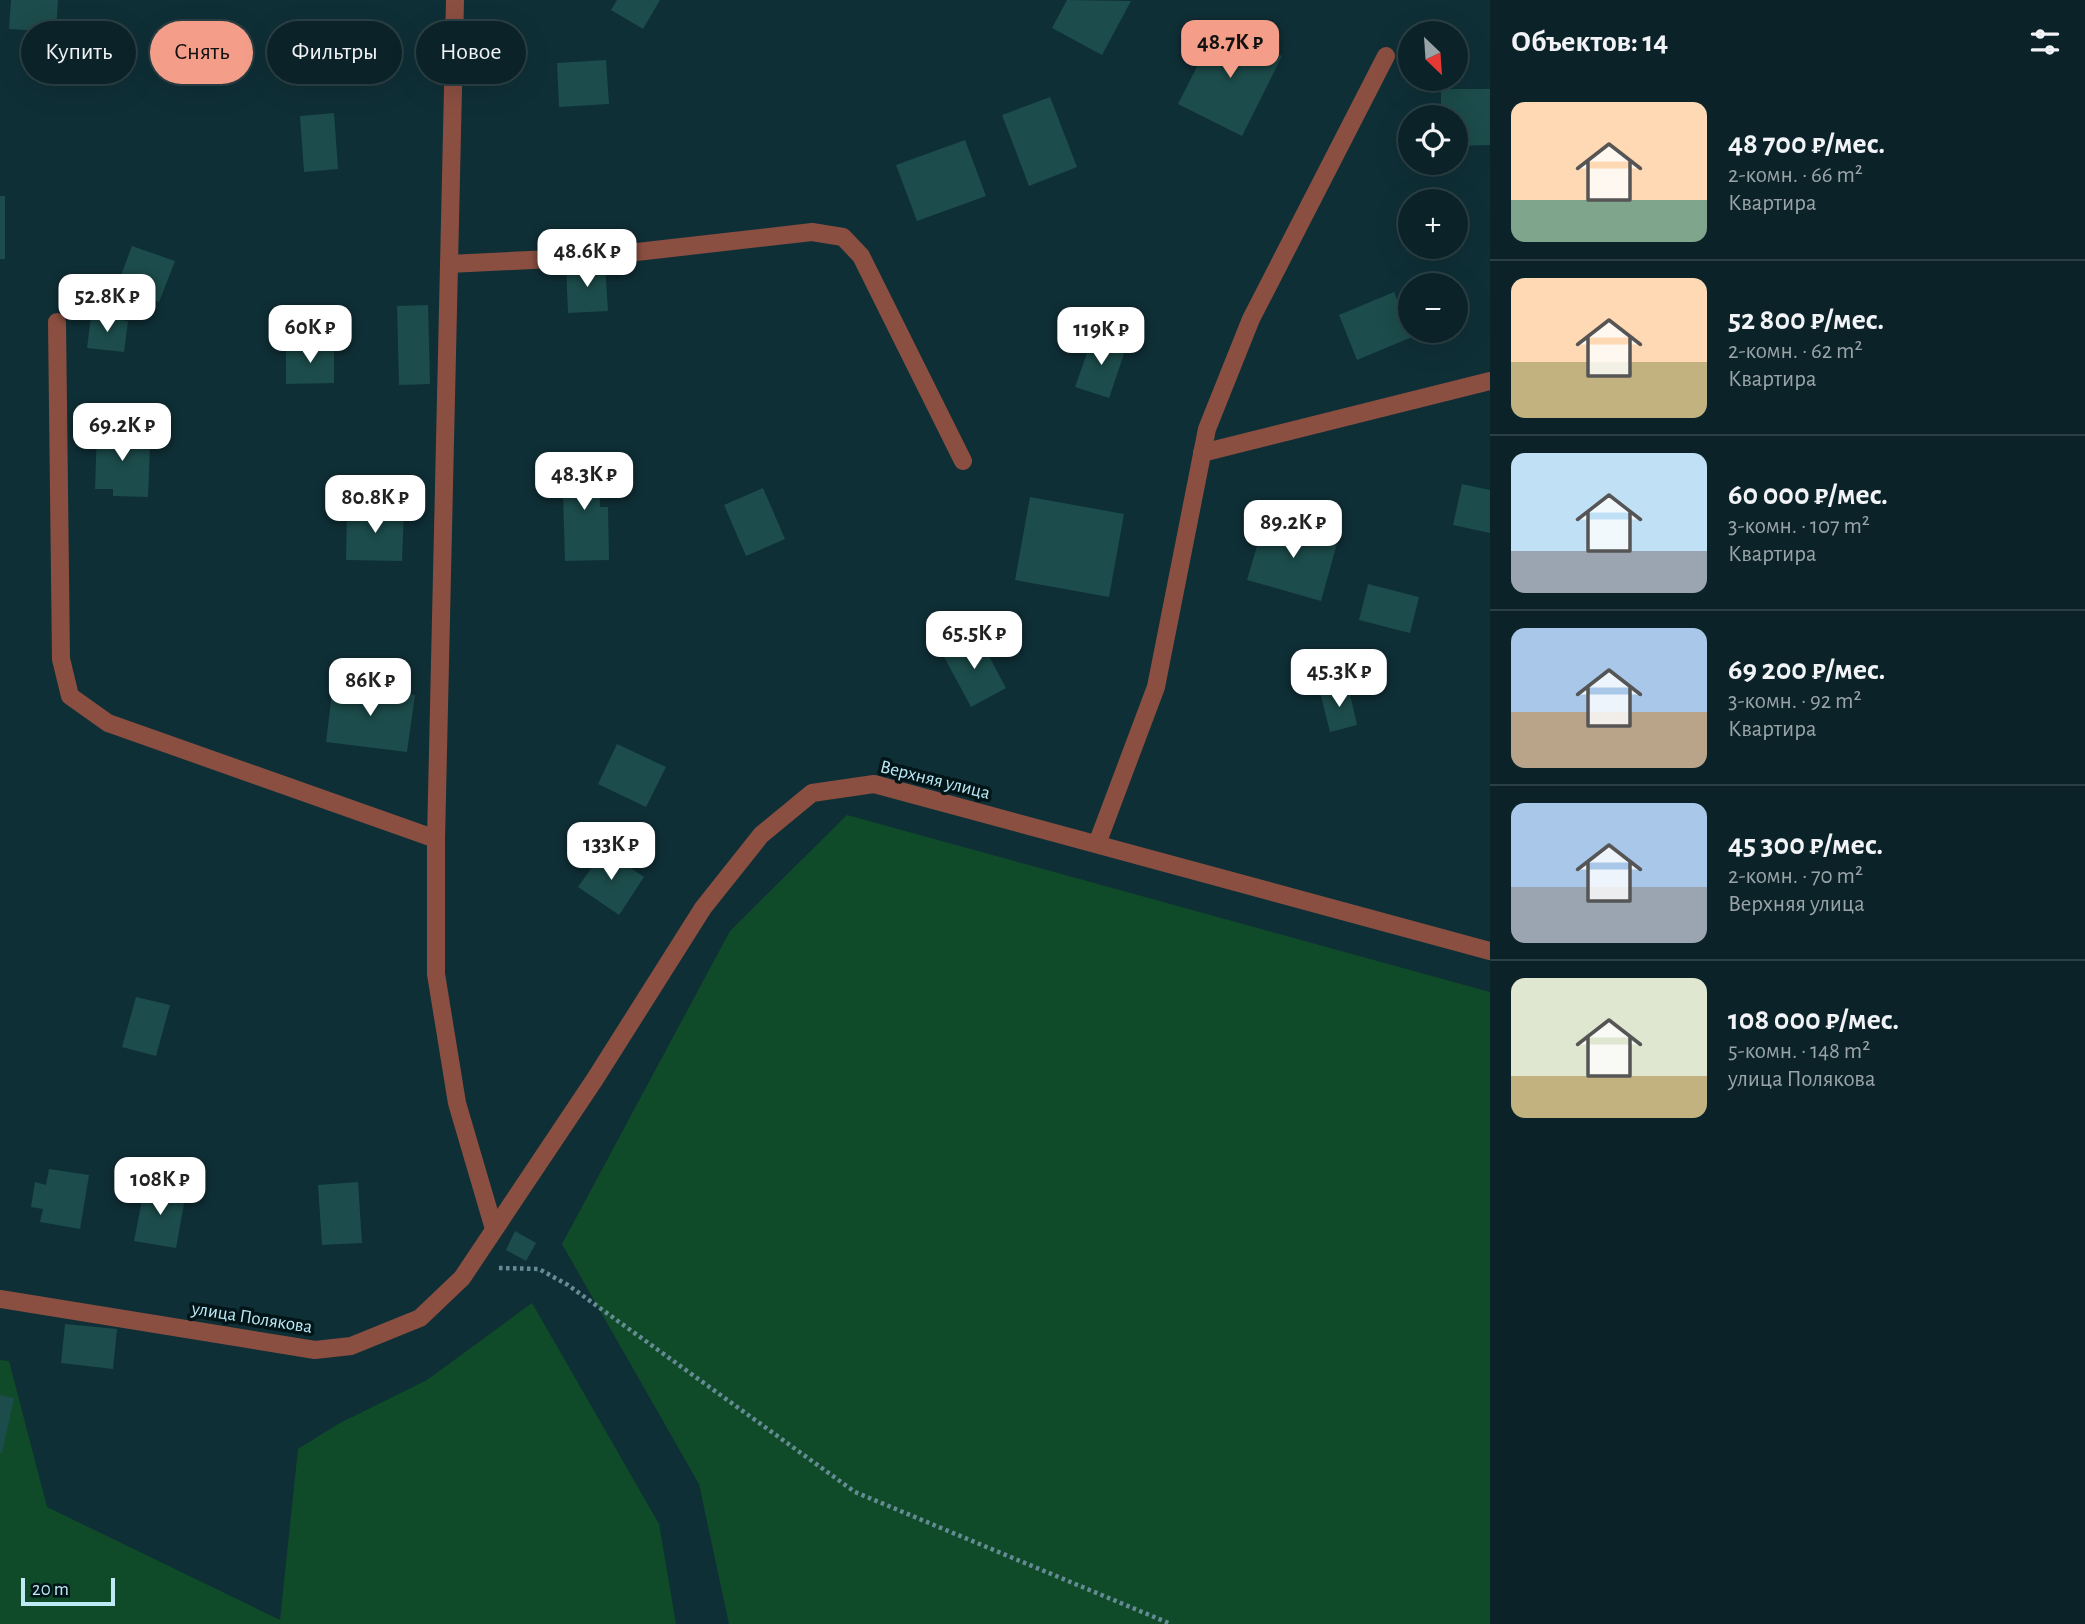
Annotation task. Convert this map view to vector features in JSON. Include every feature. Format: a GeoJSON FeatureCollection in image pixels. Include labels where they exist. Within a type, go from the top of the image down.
{"type":"FeatureCollection","features":[{"type":"Feature","properties":{"kind":"street"},"geometry":{"type":"LineString","coordinates":[[455,0],[436,839],[436,974],[457,1103],[494,1229]]}},
{"type":"Feature","properties":{"kind":"street"},"geometry":{"type":"LineString","coordinates":[[1097,845],[1156,687],[1207,429],[1251,319],[1386,56]]}},
{"type":"Feature","properties":{"kind":"street"},"geometry":{"type":"LineString","coordinates":[[449,264],[593,257],[812,232],[843,237],[861,256],[963,461]]}},
{"type":"Feature","properties":{"kind":"street"},"geometry":{"type":"LineString","coordinates":[[57,322],[61,659],[69,696],[108,723],[436,839]]}},
{"type":"Feature","properties":{"kind":"street"},"geometry":{"type":"LineString","coordinates":[[1202,453],[1490,380]]}},
{"type":"Feature","properties":{"kind":"street","name":"Верхняя улица"},"geometry":{"type":"LineString","coordinates":[[494,1229],[595,1079],[703,908],[761,835],[812,793],[874,784],[1490,951]]}},
{"type":"Feature","properties":{"kind":"street","name":"улица Полякова"},"geometry":{"type":"LineString","coordinates":[[0,1299],[315,1350],[351,1346],[421,1318],[463,1278],[494,1229]]}},
{"type":"Feature","properties":{"kind":"path"},"geometry":{"type":"LineString","coordinates":[[463,1278],[502,1268],[539,1269],[568,1285],[855,1492],[1171,1624]]}},
{"type":"Feature","properties":{"kind":"green space"},"geometry":{"type":"Polygon","coordinates":[[[847,815],[1490,992],[1490,1624],[729,1624],[699,1484],[562,1244],[730,931],[847,815]]]}},
{"type":"Feature","properties":{"kind":"green space"},"geometry":{"type":"Polygon","coordinates":[[[532,1303],[659,1524],[676,1624],[0,1624],[0,1360],[9,1361],[47,1507],[280,1620],[298,1449],[338,1424],[427,1380],[532,1303]]]}},
{"type":"Feature","properties":{"kind":"building"},"geometry":{"type":"Polygon","coordinates":[[[11,0],[58,0],[57,21],[21,21],[21,30],[9,29],[11,0]]]}},
{"type":"Feature","properties":{"kind":"building"},"geometry":{"type":"Polygon","coordinates":[[[617,0],[660,0],[643,29],[611,10],[617,0]]]}},
{"type":"Feature","properties":{"kind":"building"},"geometry":{"type":"Polygon","coordinates":[[[1067,0],[1131,1],[1102,55],[1052,28],[1067,0]]]}},
{"type":"Feature","properties":{"kind":"building"},"geometry":{"type":"Polygon","coordinates":[[[1218,25],[1282,56],[1242,136],[1178,104],[1218,25]]]}},
{"type":"Feature","properties":{"kind":"building"},"geometry":{"type":"Polygon","coordinates":[[[606,60],[609,104],[559,107],[557,63],[606,60]]]}},
{"type":"Feature","properties":{"kind":"building"},"geometry":{"type":"Polygon","coordinates":[[[1490,89],[1490,145],[1468,146],[1468,105],[1441,105],[1441,91],[1490,89]]]}},
{"type":"Feature","properties":{"kind":"building"},"geometry":{"type":"Polygon","coordinates":[[[1050,97],[1077,167],[1029,186],[1002,115],[1050,97]]]}},
{"type":"Feature","properties":{"kind":"building"},"geometry":{"type":"Polygon","coordinates":[[[334,113],[338,169],[304,172],[300,116],[334,113]]]}},
{"type":"Feature","properties":{"kind":"building"},"geometry":{"type":"Polygon","coordinates":[[[965,140],[986,196],[917,221],[896,165],[965,140]]]}},
{"type":"Feature","properties":{"kind":"building"},"geometry":{"type":"Polygon","coordinates":[[[0,196],[5,196],[5,259],[0,259],[0,196]]]}},
{"type":"Feature","properties":{"kind":"building"},"geometry":{"type":"Polygon","coordinates":[[[132,246],[175,261],[159,302],[117,286],[132,246]]]}},
{"type":"Feature","properties":{"kind":"building"},"geometry":{"type":"Polygon","coordinates":[[[605,265],[608,311],[568,313],[566,267],[605,265]]]}},
{"type":"Feature","properties":{"kind":"building"},"geometry":{"type":"Polygon","coordinates":[[[1394,292],[1398,302],[1398,343],[1357,360],[1339,315],[1394,292]]]}},
{"type":"Feature","properties":{"kind":"building"},"geometry":{"type":"Polygon","coordinates":[[[428,305],[430,384],[399,385],[397,306],[428,305]]]}},
{"type":"Feature","properties":{"kind":"building"},"geometry":{"type":"Polygon","coordinates":[[[91,316],[128,321],[124,352],[87,348],[91,316]]]}},
{"type":"Feature","properties":{"kind":"building"},"geometry":{"type":"Polygon","coordinates":[[[1093,336],[1126,348],[1109,398],[1075,387],[1093,336]]]}},
{"type":"Feature","properties":{"kind":"building"},"geometry":{"type":"Polygon","coordinates":[[[286,347],[334,347],[334,383],[286,384],[286,347]]]}},
{"type":"Feature","properties":{"kind":"building"},"geometry":{"type":"Polygon","coordinates":[[[97,429],[141,430],[141,446],[150,446],[148,497],[113,496],[113,489],[95,489],[97,429]]]}},
{"type":"Feature","properties":{"kind":"building"},"geometry":{"type":"Polygon","coordinates":[[[599,459],[600,507],[608,507],[609,560],[565,561],[562,460],[599,459]]]}},
{"type":"Feature","properties":{"kind":"building"},"geometry":{"type":"Polygon","coordinates":[[[1462,484],[1490,490],[1490,533],[1453,525],[1462,484]]]}},
{"type":"Feature","properties":{"kind":"building"},"geometry":{"type":"Polygon","coordinates":[[[763,488],[785,539],[746,556],[724,505],[763,488]]]}},
{"type":"Feature","properties":{"kind":"building"},"geometry":{"type":"Polygon","coordinates":[[[1030,497],[1124,514],[1109,597],[1015,580],[1030,497]]]}},
{"type":"Feature","properties":{"kind":"building"},"geometry":{"type":"Polygon","coordinates":[[[347,509],[404,511],[402,561],[346,560],[347,509]]]}},
{"type":"Feature","properties":{"kind":"building"},"geometry":{"type":"Polygon","coordinates":[[[1265,519],[1338,540],[1321,601],[1247,580],[1265,519]]]}},
{"type":"Feature","properties":{"kind":"building"},"geometry":{"type":"Polygon","coordinates":[[[1368,584],[1419,597],[1410,633],[1359,620],[1368,584]]]}},
{"type":"Feature","properties":{"kind":"building"},"geometry":{"type":"Polygon","coordinates":[[[977,634],[1006,688],[971,707],[942,653],[977,634]]]}},
{"type":"Feature","properties":{"kind":"building"},"geometry":{"type":"Polygon","coordinates":[[[333,685],[415,695],[407,752],[326,742],[333,685]]]}},
{"type":"Feature","properties":{"kind":"building"},"geometry":{"type":"Polygon","coordinates":[[[1348,686],[1357,725],[1330,732],[1320,692],[1348,686]]]}},
{"type":"Feature","properties":{"kind":"building"},"geometry":{"type":"Polygon","coordinates":[[[617,744],[666,767],[646,807],[598,784],[617,744]]]}},
{"type":"Feature","properties":{"kind":"building"},"geometry":{"type":"Polygon","coordinates":[[[604,850],[644,877],[619,915],[578,887],[604,850]]]}},
{"type":"Feature","properties":{"kind":"building"},"geometry":{"type":"Polygon","coordinates":[[[136,997],[170,1005],[156,1056],[122,1047],[136,997]]]}},
{"type":"Feature","properties":{"kind":"building"},"geometry":{"type":"Polygon","coordinates":[[[49,1169],[89,1175],[80,1229],[40,1222],[43,1209],[31,1207],[35,1182],[46,1185],[49,1169]]]}},
{"type":"Feature","properties":{"kind":"building"},"geometry":{"type":"Polygon","coordinates":[[[358,1182],[362,1243],[322,1245],[318,1185],[358,1182]]]}},
{"type":"Feature","properties":{"kind":"building"},"geometry":{"type":"Polygon","coordinates":[[[145,1185],[186,1193],[176,1248],[134,1241],[145,1185]]]}},
{"type":"Feature","properties":{"kind":"building"},"geometry":{"type":"Polygon","coordinates":[[[515,1231],[536,1243],[526,1261],[506,1250],[515,1231]]]}},
{"type":"Feature","properties":{"kind":"building"},"geometry":{"type":"Polygon","coordinates":[[[65,1324],[117,1329],[113,1369],[61,1363],[65,1324]]]}},
{"type":"Feature","properties":{"kind":"building"},"geometry":{"type":"Polygon","coordinates":[[[0,1395],[14,1398],[2,1453],[0,1453],[0,1395]]]}}]}
